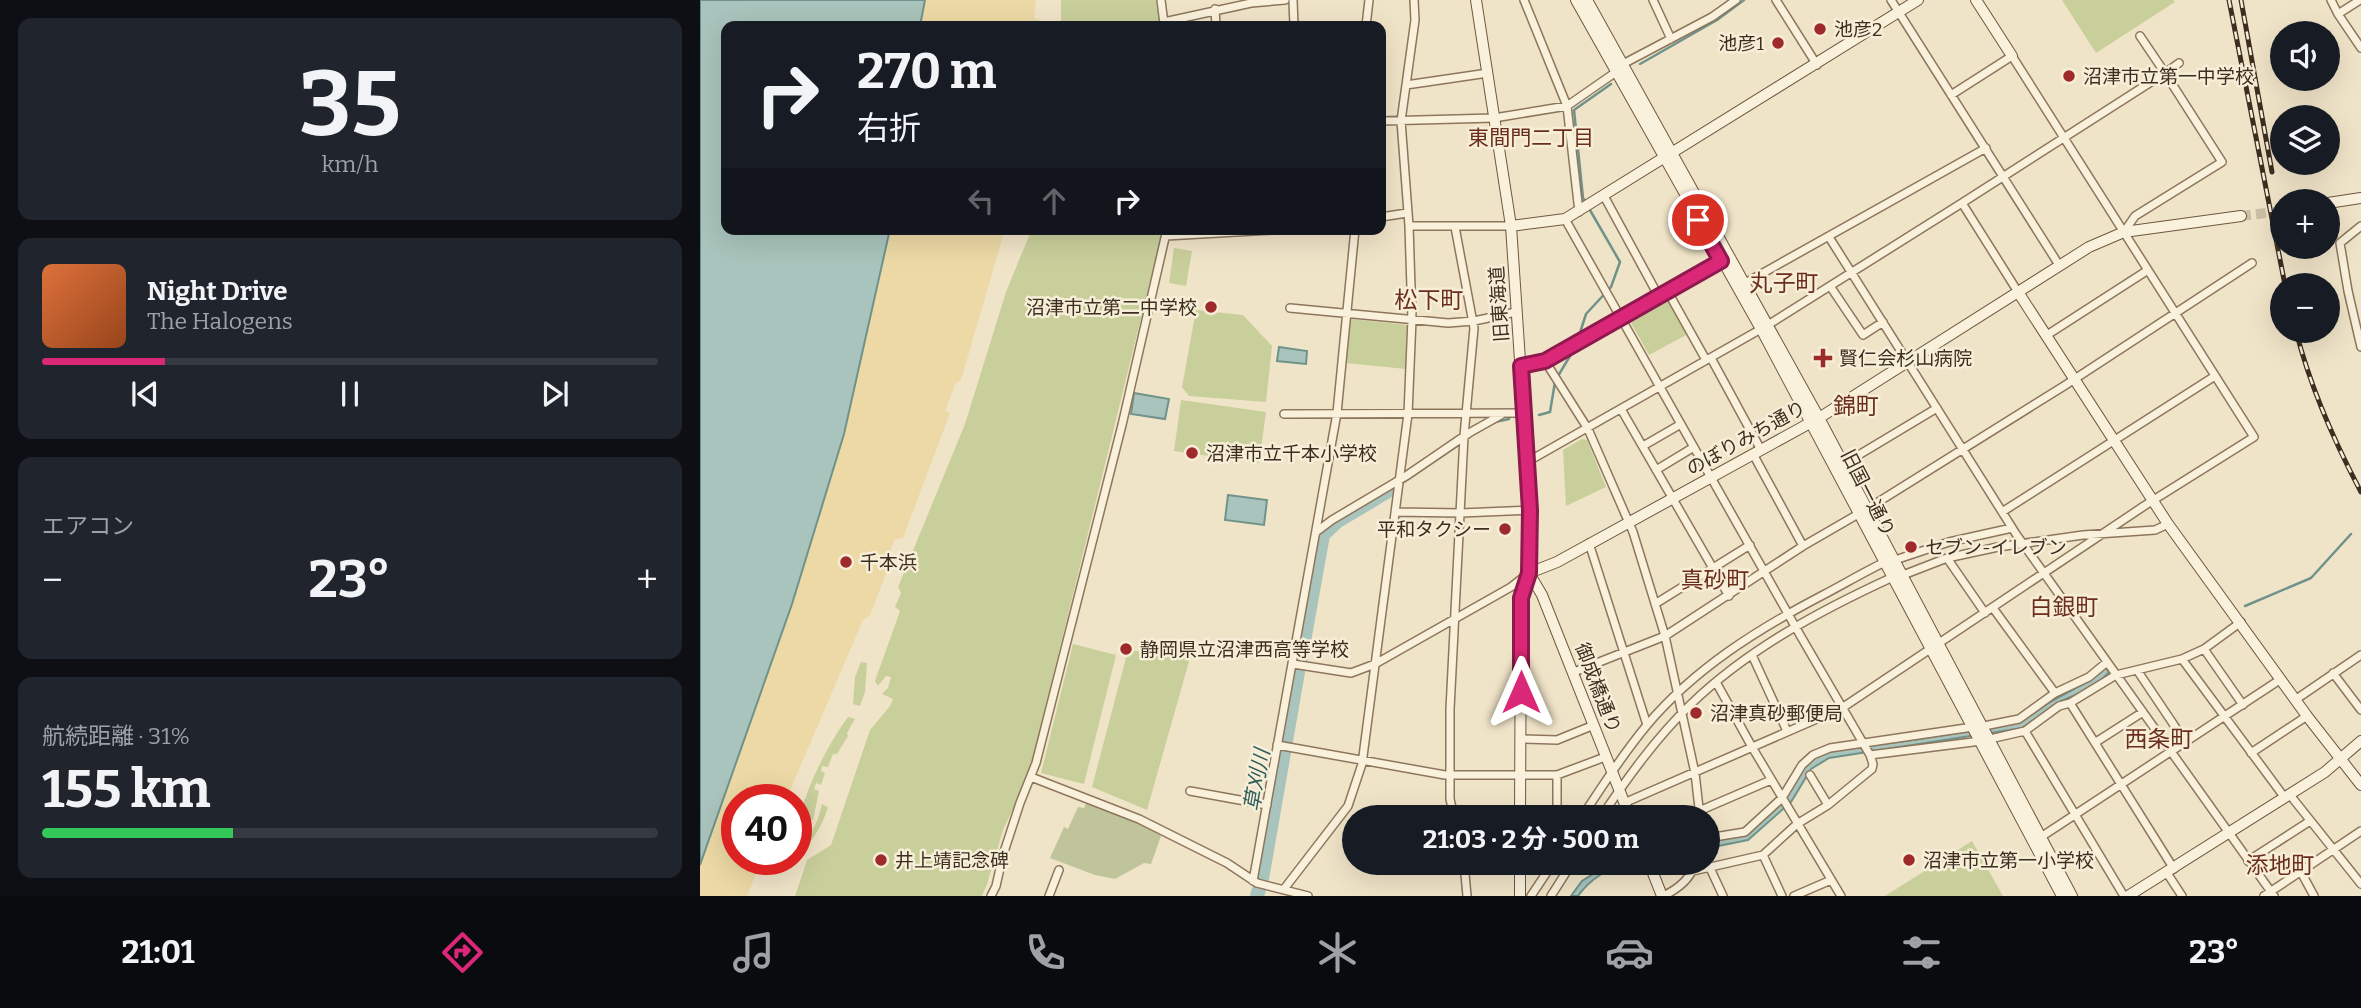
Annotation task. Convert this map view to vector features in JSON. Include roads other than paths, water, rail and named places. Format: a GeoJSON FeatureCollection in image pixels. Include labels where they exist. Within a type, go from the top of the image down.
{"type":"FeatureCollection","features":[{"type":"Feature","properties":{"kind":"street"},"geometry":{"type":"LineString","coordinates":[[1161,0],[1164,21]]}},
{"type":"Feature","properties":{"kind":"street"},"geometry":{"type":"LineString","coordinates":[[1174,21],[1215,9],[1284,0]]}},
{"type":"Feature","properties":{"kind":"street"},"geometry":{"type":"LineString","coordinates":[[1293,0],[1294,21]]}},
{"type":"Feature","properties":{"kind":"street"},"geometry":{"type":"LineString","coordinates":[[1366,21],[1368,0]]}},
{"type":"Feature","properties":{"kind":"street"},"geometry":{"type":"LineString","coordinates":[[1284,889],[1348,806],[1362,760],[1408,414],[1412,319],[1409,226],[1401,121],[1415,20],[1414,0]]}},
{"type":"Feature","properties":{"kind":"street","name":"旧東海道"},"geometry":{"type":"LineString","coordinates":[[1476,0],[1511,226],[1530,510],[1529,573],[1521,598],[1520,805]]}},
{"type":"Feature","properties":{"kind":"street"},"geometry":{"type":"LineString","coordinates":[[1524,0],[1567,106],[1579,212]]}},
{"type":"Feature","properties":{"kind":"street","name":"旧国一通り"},"geometry":{"type":"LineString","coordinates":[[1576,0],[1620,68]]}},
{"type":"Feature","properties":{"kind":"street","name":"旧国一通り"},"geometry":{"type":"LineString","coordinates":[[1587,0],[1721,261],[1765,327]]}},
{"type":"Feature","properties":{"kind":"street"},"geometry":{"type":"LineString","coordinates":[[1653,0],[1671,39]]}},
{"type":"Feature","properties":{"kind":"street"},"geometry":{"type":"LineString","coordinates":[[1386,121],[1494,118],[1567,106],[1620,68],[1712,17],[1735,0]]}},
{"type":"Feature","properties":{"kind":"street"},"geometry":{"type":"LineString","coordinates":[[1776,0],[1817,65]]}},
{"type":"Feature","properties":{"kind":"street"},"geometry":{"type":"LineString","coordinates":[[1892,0],[2059,265]]}},
{"type":"Feature","properties":{"kind":"street"},"geometry":{"type":"LineString","coordinates":[[1409,226],[1511,226],[1565,219],[1919,0]]}},
{"type":"Feature","properties":{"kind":"street"},"geometry":{"type":"LineString","coordinates":[[1624,803],[1842,708],[2152,501],[2254,437],[2066,137],[1976,0]]}},
{"type":"Feature","properties":{"kind":"street"},"geometry":{"type":"LineString","coordinates":[[2330,0],[2361,48]]}},
{"type":"Feature","properties":{"kind":"street"},"geometry":{"type":"LineString","coordinates":[[2338,14],[2360,0]]}},
{"type":"Feature","properties":{"kind":"street"},"geometry":{"type":"LineString","coordinates":[[1215,9],[1216,21]]}},
{"type":"Feature","properties":{"kind":"street"},"geometry":{"type":"LineString","coordinates":[[2124,232],[2135,216],[2222,162],[2140,36]]}},
{"type":"Feature","properties":{"kind":"street"},"geometry":{"type":"LineString","coordinates":[[1951,94],[2012,56]]}},
{"type":"Feature","properties":{"kind":"street"},"geometry":{"type":"LineString","coordinates":[[1527,462],[1765,327],[2179,63]]}},
{"type":"Feature","properties":{"kind":"street"},"geometry":{"type":"LineString","coordinates":[[1406,85],[1488,73]]}},
{"type":"Feature","properties":{"kind":"street"},"geometry":{"type":"LineString","coordinates":[[1745,283],[1986,148]]}},
{"type":"Feature","properties":{"kind":"street","name":"旧国一通り"},"geometry":{"type":"LineString","coordinates":[[1668,156],[1745,283],[1765,327],[1981,732],[2062,896]]}},
{"type":"Feature","properties":{"kind":"street"},"geometry":{"type":"LineString","coordinates":[[1604,196],[1659,297]]}},
{"type":"Feature","properties":{"kind":"street"},"geometry":{"type":"LineString","coordinates":[[2340,202],[2361,198]]}},
{"type":"Feature","properties":{"kind":"street"},"geometry":{"type":"LineString","coordinates":[[1962,202],[2152,501],[2295,700],[2361,785]]}},
{"type":"Feature","properties":{"kind":"street"},"geometry":{"type":"LineString","coordinates":[[1386,216],[1407,213]]}},
{"type":"Feature","properties":{"kind":"street","name":"のぼりみち通り"},"geometry":{"type":"LineString","coordinates":[[1529,573],[1557,562],[1815,420],[2089,247],[2124,232],[2241,216]]}},
{"type":"Feature","properties":{"kind":"street"},"geometry":{"type":"LineString","coordinates":[[1565,219],[1873,764],[1872,769],[1828,805],[1797,824],[1763,855],[1720,866]]}},
{"type":"Feature","properties":{"kind":"street"},"geometry":{"type":"LineString","coordinates":[[1451,805],[1449,775],[1455,618],[1464,436],[1474,321],[1455,227]]}},
{"type":"Feature","properties":{"kind":"street"},"geometry":{"type":"LineString","coordinates":[[2360,228],[2340,243],[2361,347]]}},
{"type":"Feature","properties":{"kind":"street"},"geometry":{"type":"LineString","coordinates":[[991,896],[1020,803],[1031,777],[1118,438],[1166,235]]}},
{"type":"Feature","properties":{"kind":"street"},"geometry":{"type":"LineString","coordinates":[[1253,881],[1337,413],[1354,235]]}},
{"type":"Feature","properties":{"kind":"street"},"geometry":{"type":"LineString","coordinates":[[1829,237],[2012,528],[2270,894],[2361,831]]}},
{"type":"Feature","properties":{"kind":"street"},"geometry":{"type":"LineString","coordinates":[[1521,366],[1545,361],[1721,261]]}},
{"type":"Feature","properties":{"kind":"street"},"geometry":{"type":"LineString","coordinates":[[1574,672],[1665,636],[1803,546],[1863,512],[2074,379],[2252,263]]}},
{"type":"Feature","properties":{"kind":"street"},"geometry":{"type":"LineString","coordinates":[[2047,335],[2148,270]]}},
{"type":"Feature","properties":{"kind":"street"},"geometry":{"type":"LineString","coordinates":[[1830,286],[1863,335],[1883,322]]}},
{"type":"Feature","properties":{"kind":"street"},"geometry":{"type":"LineString","coordinates":[[1668,292],[1709,359],[1803,546]]}},
{"type":"Feature","properties":{"kind":"street"},"geometry":{"type":"LineString","coordinates":[[1290,308],[1448,323],[1474,321],[1516,312]]}},
{"type":"Feature","properties":{"kind":"street"},"geometry":{"type":"LineString","coordinates":[[2353,316],[2361,311]]}},
{"type":"Feature","properties":{"kind":"street"},"geometry":{"type":"LineString","coordinates":[[1545,361],[1588,429],[1633,532],[1665,636],[1695,773],[1698,805]]}},
{"type":"Feature","properties":{"kind":"street"},"geometry":{"type":"LineString","coordinates":[[2002,512],[2215,376]]}},
{"type":"Feature","properties":{"kind":"street"},"geometry":{"type":"LineString","coordinates":[[1840,467],[1937,408]]}},
{"type":"Feature","properties":{"kind":"street"},"geometry":{"type":"LineString","coordinates":[[1621,410],[1729,596]]}},
{"type":"Feature","properties":{"kind":"street"},"geometry":{"type":"LineString","coordinates":[[1283,414],[1524,413]]}},
{"type":"Feature","properties":{"kind":"street"},"geometry":{"type":"LineString","coordinates":[[1316,532],[1464,436],[1503,414]]}},
{"type":"Feature","properties":{"kind":"street"},"geometry":{"type":"LineString","coordinates":[[1643,446],[1681,425]]}},
{"type":"Feature","properties":{"kind":"street"},"geometry":{"type":"LineString","coordinates":[[1656,470],[1694,447]]}},
{"type":"Feature","properties":{"kind":"street"},"geometry":{"type":"LineString","coordinates":[[1395,512],[1530,510]]}},
{"type":"Feature","properties":{"kind":"street"},"geometry":{"type":"LineString","coordinates":[[1609,805],[1657,742],[1716,682],[1752,655],[1844,601],[1898,576],[1947,558],[2022,542],[2155,530],[2168,524]]}},
{"type":"Feature","properties":{"kind":"street"},"geometry":{"type":"LineString","coordinates":[[1590,805],[1647,725],[1678,693],[1739,643],[1788,614],[1890,561],[1949,542],[2012,528]]}},
{"type":"Feature","properties":{"kind":"street"},"geometry":{"type":"LineString","coordinates":[[1590,543],[1647,725]]}},
{"type":"Feature","properties":{"kind":"street"},"geometry":{"type":"LineString","coordinates":[[1655,604],[1750,545]]}},
{"type":"Feature","properties":{"kind":"street"},"geometry":{"type":"LineString","coordinates":[[1947,558],[1985,613]]}},
{"type":"Feature","properties":{"kind":"street"},"geometry":{"type":"LineString","coordinates":[[1293,664],[1351,673],[1375,664],[1511,587],[1529,573]]}},
{"type":"Feature","properties":{"kind":"street","name":"御成橋通り"},"geometry":{"type":"LineString","coordinates":[[1529,573],[1542,595],[1574,672],[1624,803]]}},
{"type":"Feature","properties":{"kind":"street"},"geometry":{"type":"LineString","coordinates":[[1993,608],[2055,694]]}},
{"type":"Feature","properties":{"kind":"street"},"geometry":{"type":"LineString","coordinates":[[1720,836],[1745,832],[1782,797],[1802,765],[1813,755],[1830,747],[1981,732],[2025,731],[2059,706],[2070,703],[2116,675],[2182,659],[2204,649],[2241,622]]}},
{"type":"Feature","properties":{"kind":"street"},"geometry":{"type":"LineString","coordinates":[[2204,649],[2243,705]]}},
{"type":"Feature","properties":{"kind":"street"},"geometry":{"type":"LineString","coordinates":[[1752,655],[1787,732]]}},
{"type":"Feature","properties":{"kind":"street"},"geometry":{"type":"LineString","coordinates":[[2295,700],[2361,655]]}},
{"type":"Feature","properties":{"kind":"street"},"geometry":{"type":"LineString","coordinates":[[2182,659],[2251,753],[2361,884]]}},
{"type":"Feature","properties":{"kind":"street"},"geometry":{"type":"LineString","coordinates":[[1870,755],[1981,732],[2019,719],[2055,694],[2089,677],[2107,662]]}},
{"type":"Feature","properties":{"kind":"street"},"geometry":{"type":"LineString","coordinates":[[2137,670],[2186,743]]}},
{"type":"Feature","properties":{"kind":"street"},"geometry":{"type":"LineString","coordinates":[[2333,673],[2361,710]]}},
{"type":"Feature","properties":{"kind":"street"},"geometry":{"type":"LineString","coordinates":[[2041,837],[2281,680]]}},
{"type":"Feature","properties":{"kind":"street"},"geometry":{"type":"LineString","coordinates":[[1716,682],[1841,896]]}},
{"type":"Feature","properties":{"kind":"street"},"geometry":{"type":"LineString","coordinates":[[2070,703],[2122,784],[2171,871],[2182,896]]}},
{"type":"Feature","properties":{"kind":"street"},"geometry":{"type":"LineString","coordinates":[[2096,742],[2143,712]]}},
{"type":"Feature","properties":{"kind":"street"},"geometry":{"type":"LineString","coordinates":[[2251,753],[2307,716]]}},
{"type":"Feature","properties":{"kind":"street"},"geometry":{"type":"LineString","coordinates":[[1521,739],[1557,740],[1594,725]]}},
{"type":"Feature","properties":{"kind":"street"},"geometry":{"type":"LineString","coordinates":[[2025,731],[2126,896],[2171,871],[2287,796],[2340,760],[2361,741]]}},
{"type":"Feature","properties":{"kind":"street","name":"旧国一通り"},"geometry":{"type":"LineString","coordinates":[[1981,732],[2072,896]]}},
{"type":"Feature","properties":{"kind":"street"},"geometry":{"type":"LineString","coordinates":[[1277,745],[1449,775],[1557,775],[1605,757]]}},
{"type":"Feature","properties":{"kind":"street"},"geometry":{"type":"LineString","coordinates":[[1557,775],[1557,805]]}},
{"type":"Feature","properties":{"kind":"street"},"geometry":{"type":"LineString","coordinates":[[1810,775],[1828,805]]}},
{"type":"Feature","properties":{"kind":"street"},"geometry":{"type":"LineString","coordinates":[[1031,777],[1139,819],[1227,863],[1253,881],[1308,896]]}},
{"type":"Feature","properties":{"kind":"street"},"geometry":{"type":"LineString","coordinates":[[1718,805],[1771,780]]}},
{"type":"Feature","properties":{"kind":"street"},"geometry":{"type":"LineString","coordinates":[[1190,791],[1267,805]]}},
{"type":"Feature","properties":{"kind":"street"},"geometry":{"type":"LineString","coordinates":[[2248,861],[2310,821]]}},
{"type":"Feature","properties":{"kind":"street"},"geometry":{"type":"LineString","coordinates":[[1763,855],[1782,896]]}},
{"type":"Feature","properties":{"kind":"street"},"geometry":{"type":"LineString","coordinates":[[1049,896],[1059,870]]}},
{"type":"Feature","properties":{"kind":"street"},"geometry":{"type":"LineString","coordinates":[[2301,872],[2314,896]]}},
{"type":"Feature","properties":{"kind":"street"},"geometry":{"type":"LineString","coordinates":[[1465,875],[1467,896]]}},
{"type":"Feature","properties":{"kind":"street"},"geometry":{"type":"LineString","coordinates":[[1520,875],[1520,896]]}},
{"type":"Feature","properties":{"kind":"street"},"geometry":{"type":"LineString","coordinates":[[1531,896],[1545,875]]}},
{"type":"Feature","properties":{"kind":"street"},"geometry":{"type":"LineString","coordinates":[[1551,896],[1564,875]]}},
{"type":"Feature","properties":{"kind":"street"},"geometry":{"type":"LineString","coordinates":[[1654,875],[1663,896],[1682,884],[1688,875]]}},
{"type":"Feature","properties":{"kind":"street"},"geometry":{"type":"LineString","coordinates":[[1713,875],[1723,896]]}},
{"type":"Feature","properties":{"kind":"street"},"geometry":{"type":"LineString","coordinates":[[1794,896],[1831,880]]}},
{"type":"Feature","properties":{"kind":"street"},"geometry":{"type":"LineString","coordinates":[[1270,886],[1270,896]]}},
{"type":"Feature","properties":{"kind":"water"},"geometry":{"type":"Polygon","coordinates":[[[700,0],[925,0],[921,21],[721,21],[721,235],[889,235],[844,434],[792,604],[729,784],[721,784],[721,805],[700,865],[700,0]]]}},
{"type":"Feature","properties":{"kind":"water"},"geometry":{"type":"Polygon","coordinates":[[[1279,347],[1307,351],[1306,364],[1277,361],[1279,347]]]}},
{"type":"Feature","properties":{"kind":"water"},"geometry":{"type":"Polygon","coordinates":[[[1134,393],[1169,399],[1165,419],[1131,414],[1134,393]]]}},
{"type":"Feature","properties":{"kind":"water"},"geometry":{"type":"Polygon","coordinates":[[[1228,495],[1267,500],[1264,525],[1225,520],[1228,495]]]}},
{"type":"Feature","properties":{"kind":"water"},"geometry":{"type":"Polygon","coordinates":[[[2105,667],[2109,672],[2095,687],[2061,701],[2022,728],[1829,758],[1811,769],[1791,802],[1748,840],[1720,846],[1720,839],[1745,834],[1758,823],[1804,765],[1818,755],[1835,750],[2021,722],[2050,702],[2089,681],[2105,667]]]}},
{"type":"Feature","properties":{"kind":"water"},"geometry":{"type":"Polygon","coordinates":[[[1592,875],[1600,875],[1578,896],[1571,896],[1582,881],[1592,875]]]}},
{"type":"Feature","properties":{"kind":"waterway","name":"草刈川"},"geometry":{"type":"LineString","coordinates":[[1640,64],[1717,20],[1744,0]]}},
{"type":"Feature","properties":{"kind":"waterway","name":"草刈川"},"geometry":{"type":"LineString","coordinates":[[1578,339],[1586,314],[1611,287],[1620,262],[1583,198],[1574,110],[1611,84]]}},
{"type":"Feature","properties":{"kind":"waterway","name":"草刈川"},"geometry":{"type":"LineString","coordinates":[[1558,376],[1576,346]]}},
{"type":"Feature","properties":{"kind":"waterway","name":"草刈川"},"geometry":{"type":"LineString","coordinates":[[1539,415],[1550,412],[1555,382]]}},
{"type":"Feature","properties":{"kind":"waterway","name":"草刈川"},"geometry":{"type":"LineString","coordinates":[[1495,422],[1509,419]]}},
{"type":"Feature","properties":{"kind":"waterway","name":"草刈川"},"geometry":{"type":"LineString","coordinates":[[1401,484],[1460,444]]}},
{"type":"Feature","properties":{"kind":"waterway","name":"草刈川"},"geometry":{"type":"LineString","coordinates":[[1301,658],[1323,535],[1338,521],[1395,487]]}},
{"type":"Feature","properties":{"kind":"waterway"},"geometry":{"type":"LineString","coordinates":[[2245,606],[2311,578],[2351,534]]}},
{"type":"Feature","properties":{"kind":"waterway","name":"草刈川"},"geometry":{"type":"LineString","coordinates":[[1257,896],[1298,672]]}},
{"type":"Feature","properties":{"kind":"tunnel"},"geometry":{"type":"LineString","coordinates":[[2241,216],[2270,212]]}},
{"type":"Feature","properties":{"kind":"railway"},"geometry":{"type":"LineString","coordinates":[[2229,0],[2283,273]]}},
{"type":"Feature","properties":{"kind":"railway"},"geometry":{"type":"LineString","coordinates":[[2241,0],[2270,161]]}},
{"type":"Feature","properties":{"kind":"railway"},"geometry":{"type":"LineString","coordinates":[[2300,343],[2324,413],[2361,492]]}},
{"type":"Feature","properties":{"kind":"place","name":"池彦2"},"geometry":{"type":"Point","coordinates":[1820,29]}},
{"type":"Feature","properties":{"kind":"place","name":"池彦1"},"geometry":{"type":"Point","coordinates":[1778,43]}},
{"type":"Feature","properties":{"kind":"place","name":"沼津市立第一中学校"},"geometry":{"type":"Point","coordinates":[2069,76]}},
{"type":"Feature","properties":{"kind":"place","name":"沼津市立第二中学校"},"geometry":{"type":"Point","coordinates":[1211,307]}},
{"type":"Feature","properties":{"kind":"place","name":"賢仁会杉山病院"},"geometry":{"type":"Point","coordinates":[1823,358]}},
{"type":"Feature","properties":{"kind":"place","name":"沼津市立千本小学校"},"geometry":{"type":"Point","coordinates":[1192,453]}},
{"type":"Feature","properties":{"kind":"place","name":"平和タクシー"},"geometry":{"type":"Point","coordinates":[1505,529]}},
{"type":"Feature","properties":{"kind":"place","name":"セブン-イレブン"},"geometry":{"type":"Point","coordinates":[1911,547]}},
{"type":"Feature","properties":{"kind":"place","name":"千本浜"},"geometry":{"type":"Point","coordinates":[846,562]}},
{"type":"Feature","properties":{"kind":"place","name":"静岡県立沼津西高等学校"},"geometry":{"type":"Point","coordinates":[1126,649]}},
{"type":"Feature","properties":{"kind":"place","name":"沼津真砂郵便局"},"geometry":{"type":"Point","coordinates":[1696,713]}},
{"type":"Feature","properties":{"kind":"place","name":"井上靖記念碑"},"geometry":{"type":"Point","coordinates":[881,860]}},
{"type":"Feature","properties":{"kind":"place","name":"沼津市立第一小学校"},"geometry":{"type":"Point","coordinates":[1909,860]}},
{"type":"Feature","properties":{"kind":"district","name":"東間門二丁目"},"geometry":{"type":"Point","coordinates":[1531,138]}},
{"type":"Feature","properties":{"kind":"district","name":"丸子町"},"geometry":{"type":"Point","coordinates":[1784,283]}},
{"type":"Feature","properties":{"kind":"district","name":"松下町"},"geometry":{"type":"Point","coordinates":[1429,300]}},
{"type":"Feature","properties":{"kind":"district","name":"錦町"},"geometry":{"type":"Point","coordinates":[1856,406]}},
{"type":"Feature","properties":{"kind":"district","name":"真砂町"},"geometry":{"type":"Point","coordinates":[1715,580]}},
{"type":"Feature","properties":{"kind":"district","name":"白銀町"},"geometry":{"type":"Point","coordinates":[2064,607]}},
{"type":"Feature","properties":{"kind":"district","name":"西条町"},"geometry":{"type":"Point","coordinates":[2159,739]}},
{"type":"Feature","properties":{"kind":"district","name":"添地町"},"geometry":{"type":"Point","coordinates":[2280,865]}}]}
